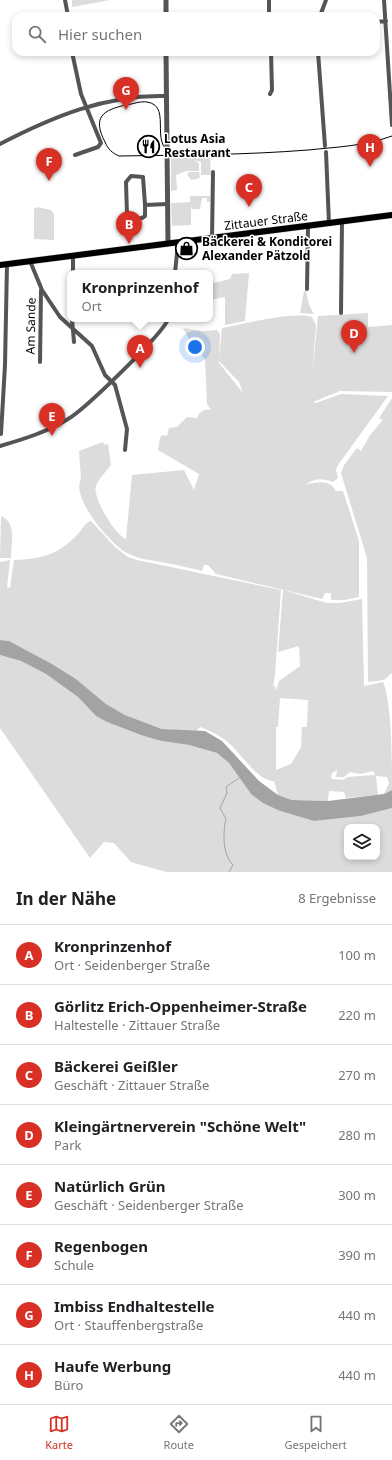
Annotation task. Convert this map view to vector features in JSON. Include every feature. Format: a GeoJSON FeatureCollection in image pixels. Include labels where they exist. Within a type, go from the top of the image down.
{"type":"FeatureCollection","features":[{"type":"Feature","properties":{"kind":"main road","name":"Zittauer Straße"},"geometry":{"type":"LineString","coordinates":[[3,264],[212,239],[392,215]]}},
{"type":"Feature","properties":{"kind":"street"},"geometry":{"type":"LineString","coordinates":[[65,0],[67,12]]}},
{"type":"Feature","properties":{"kind":"street"},"geometry":{"type":"LineString","coordinates":[[166,0],[166,12]]}},
{"type":"Feature","properties":{"kind":"street"},"geometry":{"type":"LineString","coordinates":[[269,0],[269,12]]}},
{"type":"Feature","properties":{"kind":"street"},"geometry":{"type":"LineString","coordinates":[[322,12],[326,0]]}},
{"type":"Feature","properties":{"kind":"street"},"geometry":{"type":"LineString","coordinates":[[384,0],[392,125]]}},
{"type":"Feature","properties":{"kind":"street"},"geometry":{"type":"LineString","coordinates":[[380,21],[386,20]]}},
{"type":"Feature","properties":{"kind":"street"},"geometry":{"type":"LineString","coordinates":[[73,56],[85,107],[101,143],[98,147],[75,155]]}},
{"type":"Feature","properties":{"kind":"street"},"geometry":{"type":"LineString","coordinates":[[166,56],[168,244]]}},
{"type":"Feature","properties":{"kind":"street"},"geometry":{"type":"LineString","coordinates":[[270,94],[272,90],[271,56]]}},
{"type":"Feature","properties":{"kind":"street"},"geometry":{"type":"LineString","coordinates":[[318,56],[325,146]]}},
{"type":"Feature","properties":{"kind":"street"},"geometry":{"type":"LineString","coordinates":[[0,144],[55,119],[85,107],[109,100],[134,96],[166,96]]}},
{"type":"Feature","properties":{"kind":"street"},"geometry":{"type":"LineString","coordinates":[[326,152],[329,224]]}},
{"type":"Feature","properties":{"kind":"street"},"geometry":{"type":"LineString","coordinates":[[212,239],[213,172]]}},
{"type":"Feature","properties":{"kind":"street"},"geometry":{"type":"LineString","coordinates":[[131,176],[143,177],[145,205],[145,216],[142,218],[128,219],[126,215],[126,182],[131,176]]}},
{"type":"Feature","properties":{"kind":"street"},"geometry":{"type":"LineString","coordinates":[[145,205],[168,204]]}},
{"type":"Feature","properties":{"kind":"street"},"geometry":{"type":"LineString","coordinates":[[341,313],[342,222]]}},
{"type":"Feature","properties":{"kind":"street"},"geometry":{"type":"LineString","coordinates":[[307,289],[308,226]]}},
{"type":"Feature","properties":{"kind":"street"},"geometry":{"type":"LineString","coordinates":[[175,270],[178,243]]}},
{"type":"Feature","properties":{"kind":"street"},"geometry":{"type":"LineString","coordinates":[[72,270],[73,256]]}},
{"type":"Feature","properties":{"kind":"street","name":"Am Sande"},"geometry":{"type":"LineString","coordinates":[[30,261],[42,290],[60,317],[92,346],[105,375],[115,385],[120,396],[127,429],[125,450]]}},
{"type":"Feature","properties":{"kind":"street"},"geometry":{"type":"LineString","coordinates":[[1,434],[5,365],[3,264]]}},
{"type":"Feature","properties":{"kind":"street","name":"Am Sande"},"geometry":{"type":"LineString","coordinates":[[40,362],[39,336],[42,290]]}},
{"type":"Feature","properties":{"kind":"street"},"geometry":{"type":"LineString","coordinates":[[72,322],[74,342]]}},
{"type":"Feature","properties":{"kind":"street"},"geometry":{"type":"LineString","coordinates":[[0,446],[37,434],[70,418],[157,336],[166,322]]}},
{"type":"Feature","properties":{"kind":"shaded area"},"geometry":{"type":"Polygon","coordinates":[[[72,0],[110,0],[72,7],[72,0]]]}},
{"type":"Feature","properties":{"kind":"shaded area"},"geometry":{"type":"Polygon","coordinates":[[[171,157],[210,157],[211,175],[201,175],[201,162],[194,160],[199,163],[199,171],[186,171],[176,175],[177,190],[171,191],[171,157]]]}},
{"type":"Feature","properties":{"kind":"shaded area"},"geometry":{"type":"Polygon","coordinates":[[[189,172],[199,172],[200,177],[191,180],[187,174],[189,172]]]}},
{"type":"Feature","properties":{"kind":"shaded area"},"geometry":{"type":"Polygon","coordinates":[[[190,196],[210,196],[210,202],[207,202],[207,198],[202,198],[200,209],[192,209],[191,207],[191,225],[172,226],[171,203],[190,202],[190,196]]]}},
{"type":"Feature","properties":{"kind":"shaded area"},"geometry":{"type":"Polygon","coordinates":[[[37,207],[51,210],[54,214],[54,240],[34,239],[34,209],[37,207]]]}},
{"type":"Feature","properties":{"kind":"shaded area"},"geometry":{"type":"Polygon","coordinates":[[[249,273],[245,321],[225,325],[225,297],[213,299],[213,283],[230,279],[232,274],[249,273]]]}},
{"type":"Feature","properties":{"kind":"shaded area"},"geometry":{"type":"Polygon","coordinates":[[[304,291],[306,291],[309,305],[314,314],[300,313],[304,291]]]}},
{"type":"Feature","properties":{"kind":"shaded area"},"geometry":{"type":"Polygon","coordinates":[[[368,313],[368,327],[392,325],[392,392],[340,391],[313,402],[316,403],[341,394],[388,396],[338,465],[336,470],[338,478],[333,482],[319,479],[306,484],[322,482],[330,484],[336,491],[343,491],[359,541],[359,597],[345,600],[331,600],[331,593],[325,593],[322,599],[216,574],[208,565],[204,565],[202,571],[141,558],[127,553],[112,541],[94,520],[81,497],[79,487],[81,479],[79,451],[103,442],[105,445],[108,444],[111,465],[97,483],[97,498],[105,515],[116,531],[126,539],[132,475],[184,470],[194,490],[199,474],[158,450],[160,438],[162,435],[167,436],[169,428],[177,427],[187,417],[197,418],[202,411],[211,410],[207,404],[205,359],[190,341],[183,328],[204,331],[217,330],[220,334],[219,359],[222,328],[281,317],[312,317],[316,325],[312,377],[318,316],[368,313]],[[219,361],[243,393],[239,382],[219,361]]]}},
{"type":"Feature","properties":{"kind":"shaded area"},"geometry":{"type":"Polygon","coordinates":[[[392,398],[392,673],[384,680],[368,682],[367,558],[341,473],[344,465],[357,448],[361,451],[370,435],[383,420],[379,418],[392,398]]]}},
{"type":"Feature","properties":{"kind":"shaded area"},"geometry":{"type":"Polygon","coordinates":[[[1,516],[6,519],[11,528],[11,558],[0,558],[1,516]]]}},
{"type":"Feature","properties":{"kind":"shaded area"},"geometry":{"type":"Polygon","coordinates":[[[91,521],[115,547],[128,557],[281,590],[273,687],[275,685],[276,691],[279,681],[300,666],[299,646],[278,652],[283,590],[327,603],[340,603],[362,599],[364,686],[383,682],[386,691],[391,733],[392,790],[384,794],[389,783],[387,777],[376,776],[378,795],[346,798],[344,792],[329,791],[328,801],[292,800],[278,795],[274,781],[262,777],[250,767],[230,744],[216,734],[200,727],[196,731],[162,729],[125,715],[106,704],[76,679],[52,664],[9,641],[0,640],[0,562],[10,560],[7,587],[10,588],[14,560],[41,557],[56,551],[71,541],[91,521]],[[280,698],[278,727],[276,727],[276,770],[291,764],[301,747],[302,727],[307,727],[308,700],[280,698]],[[337,770],[332,773],[332,779],[343,780],[347,777],[375,775],[373,771],[360,774],[350,772],[344,777],[336,777],[337,770]]]}},
{"type":"Feature","properties":{"kind":"shaded area"},"geometry":{"type":"Polygon","coordinates":[[[0,640],[9,641],[52,664],[76,679],[106,704],[125,715],[162,729],[205,731],[222,741],[259,781],[278,795],[292,800],[328,801],[384,794],[392,790],[392,808],[361,816],[314,821],[280,811],[263,803],[251,794],[229,763],[217,753],[189,745],[162,741],[144,736],[107,722],[96,716],[78,697],[46,674],[21,661],[0,655],[0,640]]]}},
{"type":"Feature","properties":{"kind":"shaded area"},"geometry":{"type":"Polygon","coordinates":[[[0,655],[21,661],[46,674],[78,697],[96,716],[107,722],[162,741],[189,745],[217,753],[229,763],[251,794],[280,811],[314,821],[361,816],[392,808],[392,872],[166,872],[131,862],[114,843],[104,842],[90,858],[0,728],[0,655]]]}},
{"type":"Feature","properties":{"kind":"waterway"},"geometry":{"type":"LineString","coordinates":[[229,872],[233,865],[229,860],[225,849],[224,830],[226,819],[220,808],[227,793],[226,787],[239,778]]}},
{"type":"Feature","properties":{"kind":"tram line"},"geometry":{"type":"LineString","coordinates":[[179,155],[169,152],[163,146],[159,111],[155,105],[147,102],[136,103],[111,109],[102,116],[100,121],[101,133],[109,149],[119,156],[190,155],[237,154],[284,152],[361,144],[392,136]]}},
{"type":"Feature","properties":{"kind":"place","name":"Imbiss Endhaltestelle"},"geometry":{"type":"Point","coordinates":[126,110]}},
{"type":"Feature","properties":{"kind":"place","name":"Lotus Asia Restaurant"},"geometry":{"type":"Point","coordinates":[148,146]}},
{"type":"Feature","properties":{"kind":"place","name":"Haufe Werbung"},"geometry":{"type":"Point","coordinates":[370,167]}},
{"type":"Feature","properties":{"kind":"place","name":"Regenbogen"},"geometry":{"type":"Point","coordinates":[49,181]}},
{"type":"Feature","properties":{"kind":"place","name":"Bäckerei Geißler"},"geometry":{"type":"Point","coordinates":[249,207]}},
{"type":"Feature","properties":{"kind":"place","name":"Görlitz Erich-Oppenheimer-Straße"},"geometry":{"type":"Point","coordinates":[129,244]}},
{"type":"Feature","properties":{"kind":"place","name":"Bäckerei & Konditorei Alexander Pätzold"},"geometry":{"type":"Point","coordinates":[187,249]}},
{"type":"Feature","properties":{"kind":"place","name":"Kleingärtnerverein \"Schöne Welt\""},"geometry":{"type":"Point","coordinates":[354,353]}},
{"type":"Feature","properties":{"kind":"place","name":"Kronprinzenhof"},"geometry":{"type":"Point","coordinates":[140,368]}},
{"type":"Feature","properties":{"kind":"place","name":"Natürlich Grün"},"geometry":{"type":"Point","coordinates":[52,436]}}]}
